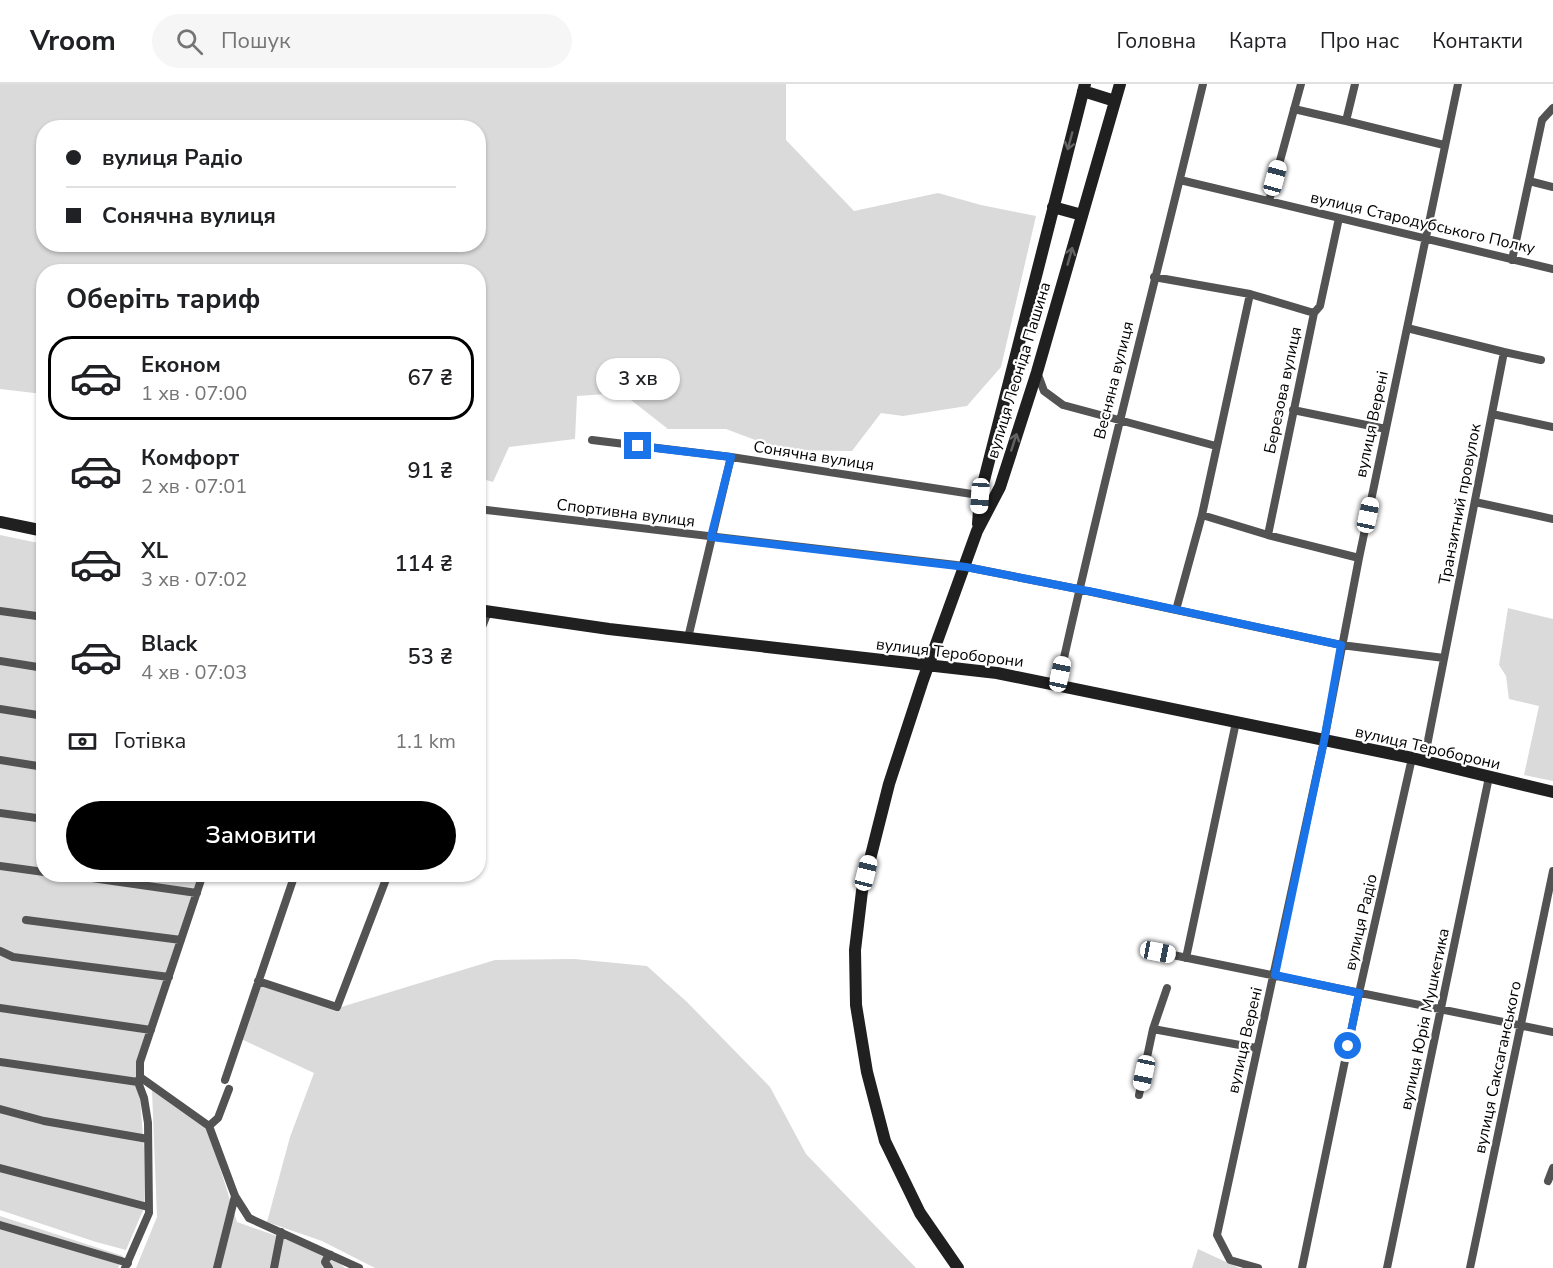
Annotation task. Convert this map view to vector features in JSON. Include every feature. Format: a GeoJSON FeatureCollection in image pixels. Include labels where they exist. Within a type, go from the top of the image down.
{"type":"FeatureCollection","features":[{"type":"Feature","properties":{"kind":"main road","name":"вулиця Леоніда Пашина"},"geometry":{"type":"LineString","coordinates":[[978,531],[994,498],[1037,372],[1120,84]]}},
{"type":"Feature","properties":{"kind":"main road","name":"вулиця Леоніда Пашина"},"geometry":{"type":"LineString","coordinates":[[978,531],[980,496],[1084,88]]}},
{"type":"Feature","properties":{"kind":"main road"},"geometry":{"type":"LineString","coordinates":[[1084,88],[1115,101]]}},
{"type":"Feature","properties":{"kind":"main road"},"geometry":{"type":"LineString","coordinates":[[1053,207],[1082,214]]}},
{"type":"Feature","properties":{"kind":"main road"},"geometry":{"type":"LineString","coordinates":[[4,523],[36,529]]}},
{"type":"Feature","properties":{"kind":"main road"},"geometry":{"type":"LineString","coordinates":[[957,1268],[920,1213],[885,1141],[867,1072],[856,1005],[855,950],[862,891],[889,784],[928,665],[978,531]]}},
{"type":"Feature","properties":{"kind":"main road","name":"вулиця Тероборони"},"geometry":{"type":"LineString","coordinates":[[486,611],[688,638],[987,672],[1418,760],[1553,792]]}},
{"type":"Feature","properties":{"kind":"street","name":"Весняна вулиця"},"geometry":{"type":"LineString","coordinates":[[1058,685],[1078,589],[1203,84]]}},
{"type":"Feature","properties":{"kind":"street"},"geometry":{"type":"LineString","coordinates":[[1269,201],[1301,84]]}},
{"type":"Feature","properties":{"kind":"street"},"geometry":{"type":"LineString","coordinates":[[1342,120],[1346,121],[1355,84]]}},
{"type":"Feature","properties":{"kind":"street","name":"вулиця Верені"},"geometry":{"type":"LineString","coordinates":[[1258,1268],[1230,1260],[1217,1235],[1324,741],[1341,645],[1458,84]]}},
{"type":"Feature","properties":{"kind":"street"},"geometry":{"type":"LineString","coordinates":[[1512,260],[1542,120],[1553,108]]}},
{"type":"Feature","properties":{"kind":"street"},"geometry":{"type":"LineString","coordinates":[[1294,109],[1444,145]]}},
{"type":"Feature","properties":{"kind":"street","name":"вулиця Стародубського Полку"},"geometry":{"type":"LineString","coordinates":[[1180,180],[1553,269]]}},
{"type":"Feature","properties":{"kind":"street"},"geometry":{"type":"LineString","coordinates":[[1529,181],[1553,187]]}},
{"type":"Feature","properties":{"kind":"street","name":"Березова вулиця"},"geometry":{"type":"LineString","coordinates":[[1268,535],[1314,313],[1320,306],[1339,218]]}},
{"type":"Feature","properties":{"kind":"street"},"geometry":{"type":"LineString","coordinates":[[1154,277],[1250,294],[1314,313]]}},
{"type":"Feature","properties":{"kind":"street"},"geometry":{"type":"LineString","coordinates":[[1176,610],[1202,515],[1250,294]]}},
{"type":"Feature","properties":{"kind":"street"},"geometry":{"type":"LineString","coordinates":[[1407,328],[1541,360]]}},
{"type":"Feature","properties":{"kind":"street","name":"Транзитний провулок"},"geometry":{"type":"LineString","coordinates":[[1418,760],[1444,658],[1504,352]]}},
{"type":"Feature","properties":{"kind":"street"},"geometry":{"type":"LineString","coordinates":[[1037,372],[1044,391],[1063,405],[1216,446]]}},
{"type":"Feature","properties":{"kind":"street"},"geometry":{"type":"LineString","coordinates":[[1293,410],[1386,429]]}},
{"type":"Feature","properties":{"kind":"street"},"geometry":{"type":"LineString","coordinates":[[1492,414],[1553,427]]}},
{"type":"Feature","properties":{"kind":"street","name":"Сонячна вулиця"},"geometry":{"type":"LineString","coordinates":[[592,440],[731,457],[994,498]]}},
{"type":"Feature","properties":{"kind":"street"},"geometry":{"type":"LineString","coordinates":[[688,638],[731,457]]}},
{"type":"Feature","properties":{"kind":"street"},"geometry":{"type":"LineString","coordinates":[[1475,502],[1553,519]]}},
{"type":"Feature","properties":{"kind":"street","name":"Спортивна вулиця"},"geometry":{"type":"LineString","coordinates":[[486,510],[966,567],[1341,645],[1444,658]]}},
{"type":"Feature","properties":{"kind":"street"},"geometry":{"type":"LineString","coordinates":[[1202,515],[1268,535],[1359,558]]}},
{"type":"Feature","properties":{"kind":"street"},"geometry":{"type":"LineString","coordinates":[[0,611],[36,616]]}},
{"type":"Feature","properties":{"kind":"street"},"geometry":{"type":"LineString","coordinates":[[0,661],[36,667]]}},
{"type":"Feature","properties":{"kind":"street"},"geometry":{"type":"LineString","coordinates":[[0,709],[36,715]]}},
{"type":"Feature","properties":{"kind":"street"},"geometry":{"type":"LineString","coordinates":[[1186,958],[1236,722]]}},
{"type":"Feature","properties":{"kind":"street"},"geometry":{"type":"LineString","coordinates":[[0,760],[36,766]]}},
{"type":"Feature","properties":{"kind":"street","name":"вулиця Радіо"},"geometry":{"type":"LineString","coordinates":[[1302,1268],[1359,993],[1418,760]]}},
{"type":"Feature","properties":{"kind":"street","name":"вулиця Юрія Мушкетика"},"geometry":{"type":"LineString","coordinates":[[1387,1268],[1489,777]]}},
{"type":"Feature","properties":{"kind":"street"},"geometry":{"type":"LineString","coordinates":[[0,813],[36,818]]}},
{"type":"Feature","properties":{"kind":"street"},"geometry":{"type":"LineString","coordinates":[[0,866],[36,871]]}},
{"type":"Feature","properties":{"kind":"street","name":"вулиця Саксаганського"},"geometry":{"type":"LineString","coordinates":[[1470,1268],[1553,871]]}},
{"type":"Feature","properties":{"kind":"street"},"geometry":{"type":"LineString","coordinates":[[120,882],[197,893]]}},
{"type":"Feature","properties":{"kind":"street"},"geometry":{"type":"LineString","coordinates":[[0,1224],[123,1265],[149,1213],[148,1123],[139,1080],[140,1062],[200,882]]}},
{"type":"Feature","properties":{"kind":"street"},"geometry":{"type":"LineString","coordinates":[[209,1126],[218,1118],[258,981],[292,882]]}},
{"type":"Feature","properties":{"kind":"street"},"geometry":{"type":"LineString","coordinates":[[258,981],[337,1007],[385,882]]}},
{"type":"Feature","properties":{"kind":"street"},"geometry":{"type":"LineString","coordinates":[[26,920],[182,940]]}},
{"type":"Feature","properties":{"kind":"street"},"geometry":{"type":"LineString","coordinates":[[0,951],[13,957],[169,977]]}},
{"type":"Feature","properties":{"kind":"street"},"geometry":{"type":"LineString","coordinates":[[1158,952],[1553,1032]]}},
{"type":"Feature","properties":{"kind":"street"},"geometry":{"type":"LineString","coordinates":[[1139,1095],[1153,1029],[1167,988]]}},
{"type":"Feature","properties":{"kind":"street"},"geometry":{"type":"LineString","coordinates":[[0,1008],[151,1030]]}},
{"type":"Feature","properties":{"kind":"street"},"geometry":{"type":"LineString","coordinates":[[1153,1029],[1256,1048]]}},
{"type":"Feature","properties":{"kind":"street"},"geometry":{"type":"LineString","coordinates":[[0,1062],[139,1080],[209,1126],[235,1196],[249,1218],[359,1268]]}},
{"type":"Feature","properties":{"kind":"street"},"geometry":{"type":"LineString","coordinates":[[0,1109],[44,1121],[148,1139]]}},
{"type":"Feature","properties":{"kind":"street"},"geometry":{"type":"LineString","coordinates":[[0,1168],[148,1207]]}},
{"type":"Feature","properties":{"kind":"street"},"geometry":{"type":"LineString","coordinates":[[1548,1181],[1553,1168]]}},
{"type":"Feature","properties":{"kind":"street"},"geometry":{"type":"LineString","coordinates":[[217,1268],[235,1196]]}},
{"type":"Feature","properties":{"kind":"street"},"geometry":{"type":"LineString","coordinates":[[274,1268],[281,1232]]}},
{"type":"Feature","properties":{"kind":"street"},"geometry":{"type":"LineString","coordinates":[[329,1268],[326,1262],[331,1255]]}},
{"type":"Feature","properties":{"kind":"shaded area"},"geometry":{"type":"Polygon","coordinates":[[[0,84],[786,84],[786,140],[854,211],[938,193],[981,205],[1036,216],[1001,367],[967,406],[903,416],[881,413],[852,451],[782,450],[726,429],[668,429],[622,393],[577,396],[575,439],[509,447],[493,482],[486,480],[486,264],[36,264],[36,393],[0,389],[0,84]]]}},
{"type":"Feature","properties":{"kind":"shaded area"},"geometry":{"type":"Polygon","coordinates":[[[0,535],[36,543],[36,882],[196,882],[188,914],[137,1059],[144,1149],[144,1208],[126,1250],[0,1210],[0,535]]]}},
{"type":"Feature","properties":{"kind":"shaded area"},"geometry":{"type":"Polygon","coordinates":[[[1508,608],[1553,619],[1553,781],[1524,775],[1539,706],[1509,699],[1506,676],[1499,665],[1508,608]]]}},
{"type":"Feature","properties":{"kind":"shaded area"},"geometry":{"type":"Polygon","coordinates":[[[574,959],[647,966],[687,1002],[770,1087],[806,1154],[916,1268],[375,1268],[322,1241],[267,1222],[290,1137],[314,1073],[239,1038],[259,982],[338,1008],[495,960],[574,959]]]}},
{"type":"Feature","properties":{"kind":"shaded area"},"geometry":{"type":"Polygon","coordinates":[[[152,1090],[207,1127],[237,1222],[331,1255],[345,1268],[136,1268],[157,1217],[152,1090]]]}},
{"type":"Feature","properties":{"kind":"shaded area"},"geometry":{"type":"Polygon","coordinates":[[[0,1216],[123,1256],[118,1268],[0,1268],[0,1216]]]}},
{"type":"Feature","properties":{"kind":"shaded area"},"geometry":{"type":"Polygon","coordinates":[[[1198,1249],[1239,1268],[1192,1268],[1198,1249]]]}},
{"type":"Feature","properties":{"kind":"route"},"geometry":{"type":"LineString","coordinates":[[638,446],[731,457],[711,537],[956,565],[1341,645],[1324,741],[1275,975],[1359,993],[1348,1046]]}}]}
